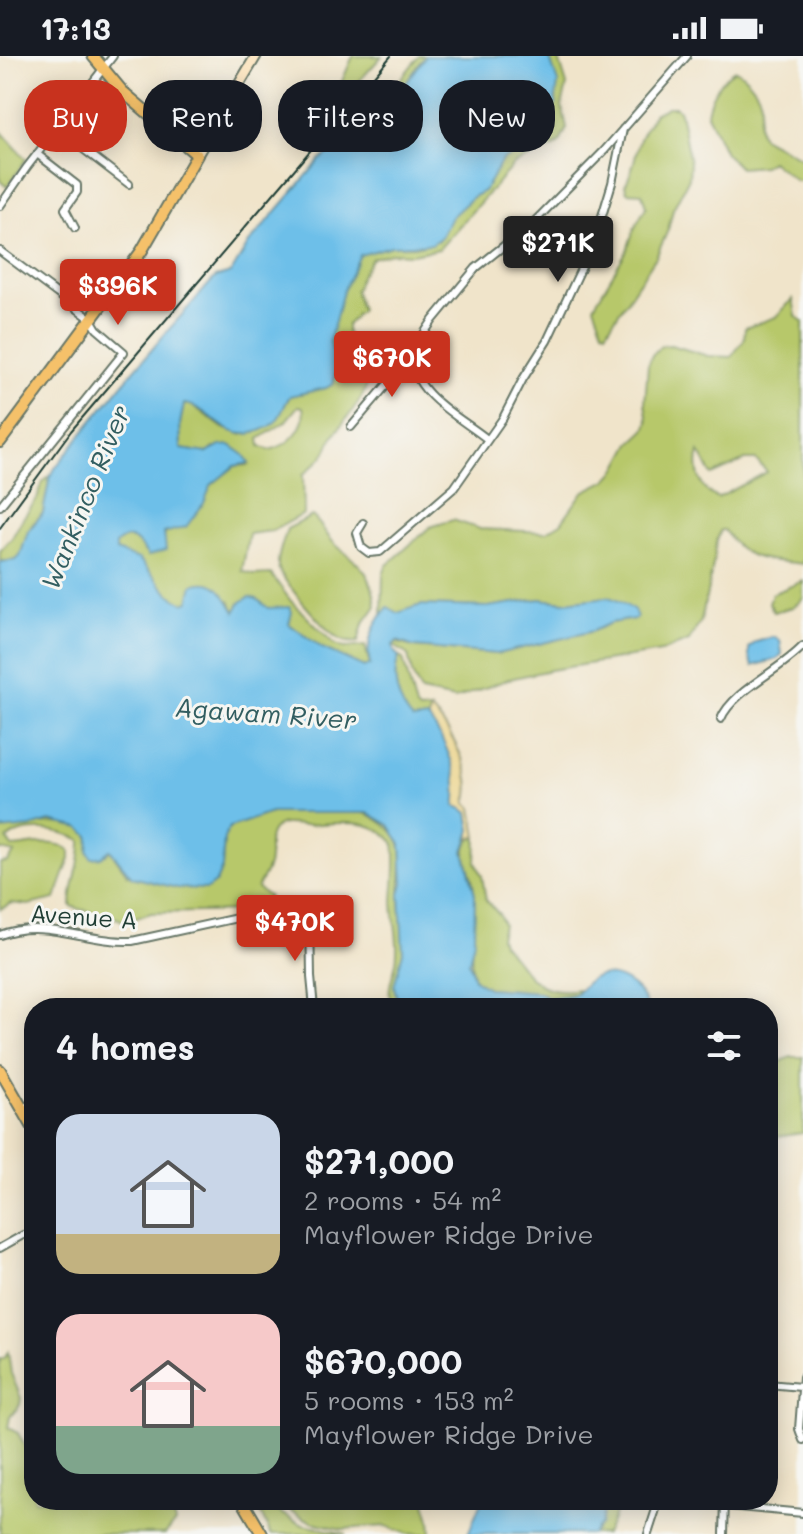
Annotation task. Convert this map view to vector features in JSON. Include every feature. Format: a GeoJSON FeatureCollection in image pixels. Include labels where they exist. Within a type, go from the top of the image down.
{"type":"FeatureCollection","features":[{"type":"Feature","properties":{"kind":"main road"},"geometry":{"type":"LineString","coordinates":[[93,56],[122,91],[197,155]]}},
{"type":"Feature","properties":{"kind":"main road"},"geometry":{"type":"LineString","coordinates":[[0,442],[141,252],[256,56]]}},
{"type":"Feature","properties":{"kind":"main road"},"geometry":{"type":"LineString","coordinates":[[0,1070],[24,1112]]}},
{"type":"Feature","properties":{"kind":"main road"},"geometry":{"type":"LineString","coordinates":[[248,1510],[262,1534]]}},
{"type":"Feature","properties":{"kind":"street"},"geometry":{"type":"LineString","coordinates":[[93,80],[113,56]]}},
{"type":"Feature","properties":{"kind":"street"},"geometry":{"type":"LineString","coordinates":[[351,427],[476,268],[535,221],[687,56]]}},
{"type":"Feature","properties":{"kind":"street"},"geometry":{"type":"LineString","coordinates":[[363,523],[357,533],[361,547],[369,553],[380,552],[454,488],[503,418],[547,341],[595,239],[612,183],[623,129]]}},
{"type":"Feature","properties":{"kind":"street"},"geometry":{"type":"LineString","coordinates":[[87,152],[129,184]]}},
{"type":"Feature","properties":{"kind":"street"},"geometry":{"type":"LineString","coordinates":[[0,206],[37,154],[77,185],[77,192],[65,209],[75,228]]}},
{"type":"Feature","properties":{"kind":"street"},"geometry":{"type":"LineString","coordinates":[[0,251],[91,319],[97,329],[124,352],[0,506]]}},
{"type":"Feature","properties":{"kind":"street"},"geometry":{"type":"LineString","coordinates":[[411,353],[415,373],[430,393],[487,439]]}},
{"type":"Feature","properties":{"kind":"street"},"geometry":{"type":"LineString","coordinates":[[721,719],[730,703],[793,657],[803,646]]}},
{"type":"Feature","properties":{"kind":"street"},"geometry":{"type":"LineString","coordinates":[[310,897],[306,907],[310,915],[313,998]]}},
{"type":"Feature","properties":{"kind":"street","name":"Avenue A"},"geometry":{"type":"LineString","coordinates":[[0,935],[34,928],[132,941],[283,908],[306,907]]}},
{"type":"Feature","properties":{"kind":"street"},"geometry":{"type":"LineString","coordinates":[[0,1248],[24,1235]]}},
{"type":"Feature","properties":{"kind":"street"},"geometry":{"type":"LineString","coordinates":[[803,1377],[799,1429],[803,1440]]}},
{"type":"Feature","properties":{"kind":"street"},"geometry":{"type":"LineString","coordinates":[[778,1385],[801,1387]]}},
{"type":"Feature","properties":{"kind":"street"},"geometry":{"type":"LineString","coordinates":[[648,1534],[657,1510]]}},
{"type":"Feature","properties":{"kind":"street"},"geometry":{"type":"LineString","coordinates":[[724,1534],[725,1510]]}},
{"type":"Feature","properties":{"kind":"street"},"geometry":{"type":"LineString","coordinates":[[778,1510],[803,1513]]}},
{"type":"Feature","properties":{"kind":"green space"},"geometry":{"type":"Polygon","coordinates":[[[353,56],[382,56],[360,80],[342,80],[353,56]]]}},
{"type":"Feature","properties":{"kind":"green space"},"geometry":{"type":"Polygon","coordinates":[[[419,56],[426,56],[408,80],[400,80],[419,56]]]}},
{"type":"Feature","properties":{"kind":"green space"},"geometry":{"type":"Polygon","coordinates":[[[549,56],[558,56],[567,85],[562,106],[567,128],[555,146],[555,80],[549,56]]]}},
{"type":"Feature","properties":{"kind":"green space"},"geometry":{"type":"Polygon","coordinates":[[[735,70],[748,80],[759,95],[762,137],[803,159],[803,181],[796,181],[771,161],[763,166],[740,168],[725,153],[707,114],[716,89],[735,70]]]}},
{"type":"Feature","properties":{"kind":"green space"},"geometry":{"type":"Polygon","coordinates":[[[667,107],[676,107],[680,112],[690,163],[689,178],[673,209],[656,257],[606,332],[594,306],[627,250],[646,207],[642,193],[627,192],[625,185],[643,133],[654,114],[667,107]]]}},
{"type":"Feature","properties":{"kind":"green space"},"geometry":{"type":"Polygon","coordinates":[[[0,130],[26,159],[7,187],[0,181],[0,130]]]}},
{"type":"Feature","properties":{"kind":"green space"},"geometry":{"type":"Polygon","coordinates":[[[542,152],[514,164],[439,249],[412,254],[391,253],[372,258],[355,291],[361,310],[347,325],[347,334],[368,349],[367,386],[324,455],[303,475],[304,514],[272,531],[249,534],[242,571],[254,575],[271,574],[291,601],[335,645],[344,648],[365,646],[370,665],[364,667],[322,648],[289,624],[290,617],[267,608],[257,599],[241,602],[235,612],[230,600],[184,612],[116,551],[116,544],[129,538],[147,554],[211,485],[235,466],[248,465],[214,448],[208,453],[181,449],[180,424],[184,404],[192,405],[223,428],[243,435],[284,407],[290,396],[333,384],[337,369],[329,340],[343,291],[360,254],[391,246],[420,246],[439,240],[451,217],[484,191],[502,160],[513,154],[542,152]],[[298,406],[285,422],[259,439],[260,446],[269,450],[283,445],[295,435],[304,415],[303,407],[298,406]]]}},
{"type":"Feature","properties":{"kind":"green space"},"geometry":{"type":"Polygon","coordinates":[[[793,299],[796,316],[803,322],[803,564],[758,558],[741,549],[721,530],[701,621],[689,641],[661,652],[509,679],[455,699],[421,692],[412,674],[408,655],[393,645],[394,642],[414,647],[497,654],[635,619],[630,608],[607,597],[565,602],[540,599],[487,607],[421,605],[400,613],[382,614],[386,566],[430,527],[453,520],[480,529],[546,532],[561,523],[583,492],[607,480],[617,469],[631,443],[645,430],[648,422],[645,403],[648,365],[661,346],[671,345],[708,356],[731,357],[744,340],[745,328],[776,317],[793,299]],[[699,452],[697,466],[700,479],[707,491],[718,498],[767,472],[756,460],[745,460],[712,475],[699,452]]]}},
{"type":"Feature","properties":{"kind":"green space"},"geometry":{"type":"Polygon","coordinates":[[[50,476],[43,513],[32,525],[20,556],[16,560],[0,562],[0,551],[12,538],[37,499],[43,482],[50,476]]]}},
{"type":"Feature","properties":{"kind":"green space"},"geometry":{"type":"Polygon","coordinates":[[[312,516],[333,542],[364,570],[371,584],[376,606],[363,624],[358,642],[344,641],[333,634],[295,593],[278,566],[287,529],[312,516]]]}},
{"type":"Feature","properties":{"kind":"green space"},"geometry":{"type":"Polygon","coordinates":[[[803,581],[803,599],[793,607],[774,612],[769,603],[772,594],[803,581]]]}},
{"type":"Feature","properties":{"kind":"green space"},"geometry":{"type":"Polygon","coordinates":[[[399,657],[403,659],[416,708],[419,711],[431,710],[428,718],[413,720],[399,699],[396,673],[399,657]]]}},
{"type":"Feature","properties":{"kind":"green space"},"geometry":{"type":"Polygon","coordinates":[[[362,812],[389,828],[396,836],[402,853],[400,904],[403,946],[397,998],[390,998],[389,992],[397,952],[393,901],[394,843],[375,828],[364,825],[285,824],[275,828],[269,841],[267,868],[257,888],[269,897],[260,907],[247,911],[151,913],[125,922],[71,906],[81,840],[54,831],[23,831],[7,839],[12,847],[56,844],[70,850],[70,858],[55,899],[28,905],[12,903],[0,909],[0,863],[7,862],[15,853],[0,850],[0,830],[46,824],[78,826],[106,854],[110,850],[128,875],[216,882],[222,868],[224,837],[230,827],[271,813],[362,812]]]}},
{"type":"Feature","properties":{"kind":"green space"},"geometry":{"type":"Polygon","coordinates":[[[477,837],[476,862],[486,900],[499,914],[503,924],[502,943],[533,980],[551,989],[579,989],[576,994],[547,998],[516,990],[488,988],[474,980],[471,956],[475,895],[466,851],[469,840],[477,837]]]}},
{"type":"Feature","properties":{"kind":"green space"},"geometry":{"type":"Polygon","coordinates":[[[791,1057],[803,1057],[803,1133],[778,1137],[778,1063],[791,1057]]]}},
{"type":"Feature","properties":{"kind":"green space"},"geometry":{"type":"Polygon","coordinates":[[[8,1352],[11,1373],[21,1398],[20,1405],[10,1417],[8,1428],[18,1433],[24,1444],[24,1510],[174,1510],[172,1511],[175,1522],[165,1534],[0,1534],[0,1359],[4,1359],[8,1352]]]}},
{"type":"Feature","properties":{"kind":"green space"},"geometry":{"type":"Polygon","coordinates":[[[259,1510],[276,1510],[303,1525],[346,1534],[271,1534],[259,1510]]]}},
{"type":"Feature","properties":{"kind":"green space"},"geometry":{"type":"Polygon","coordinates":[[[290,1510],[427,1510],[431,1534],[407,1534],[386,1526],[341,1529],[312,1522],[290,1510]]]}},
{"type":"Feature","properties":{"kind":"green space"},"geometry":{"type":"Polygon","coordinates":[[[603,1510],[615,1510],[605,1534],[591,1534],[596,1530],[603,1510]]]}},
{"type":"Feature","properties":{"kind":"sand"},"geometry":{"type":"Polygon","coordinates":[[[431,710],[446,728],[465,766],[468,779],[466,802],[472,808],[477,837],[470,838],[467,813],[454,806],[454,771],[441,737],[428,718],[431,710]]]}},
{"type":"Feature","properties":{"kind":"water"},"geometry":{"type":"Polygon","coordinates":[[[426,56],[549,56],[558,83],[555,104],[555,80],[439,80],[439,152],[526,152],[502,160],[484,191],[451,217],[441,237],[432,244],[391,246],[360,255],[343,291],[330,340],[337,370],[333,384],[290,396],[272,425],[245,434],[226,429],[202,411],[184,404],[180,424],[181,449],[207,453],[230,445],[249,463],[235,466],[211,485],[204,503],[186,527],[164,533],[166,550],[148,556],[138,543],[126,538],[116,544],[116,551],[139,559],[169,594],[184,603],[189,601],[193,585],[209,583],[220,589],[235,612],[241,602],[249,597],[268,608],[290,607],[289,624],[322,648],[364,667],[370,665],[372,634],[388,607],[398,613],[421,605],[487,607],[540,599],[565,602],[607,597],[634,610],[635,619],[497,654],[414,647],[397,641],[393,645],[399,657],[396,682],[399,698],[413,720],[428,718],[441,738],[454,771],[455,806],[468,813],[471,830],[464,851],[475,894],[474,940],[469,962],[474,979],[488,988],[539,992],[549,998],[397,998],[394,986],[403,952],[401,844],[389,825],[368,813],[271,813],[230,827],[224,838],[222,868],[216,882],[207,889],[177,888],[132,877],[110,850],[101,857],[91,858],[88,852],[89,836],[80,828],[50,821],[31,827],[0,830],[0,562],[16,560],[20,556],[28,531],[43,513],[50,476],[74,444],[210,283],[216,277],[231,273],[249,243],[330,152],[423,152],[423,80],[408,80],[426,56]]]}},
{"type":"Feature","properties":{"kind":"water"},"geometry":{"type":"Polygon","coordinates":[[[773,637],[780,640],[782,654],[777,659],[753,666],[749,648],[756,642],[773,637]]]}},
{"type":"Feature","properties":{"kind":"water"},"geometry":{"type":"Polygon","coordinates":[[[601,976],[618,978],[634,987],[643,998],[549,998],[571,995],[588,981],[601,976]]]}},
{"type":"Feature","properties":{"kind":"water"},"geometry":{"type":"Polygon","coordinates":[[[478,1510],[604,1510],[600,1524],[591,1534],[468,1534],[478,1510]]]}},
{"type":"Feature","properties":{"kind":"railway"},"geometry":{"type":"LineString","coordinates":[[0,528],[71,431],[391,56]]}},
{"type":"Feature","properties":{"kind":"water label","name":"Wankinco River"},"geometry":{"type":"Point","coordinates":[85,497]}},
{"type":"Feature","properties":{"kind":"water label","name":"Agawam River"},"geometry":{"type":"Point","coordinates":[266,713]}}]}
